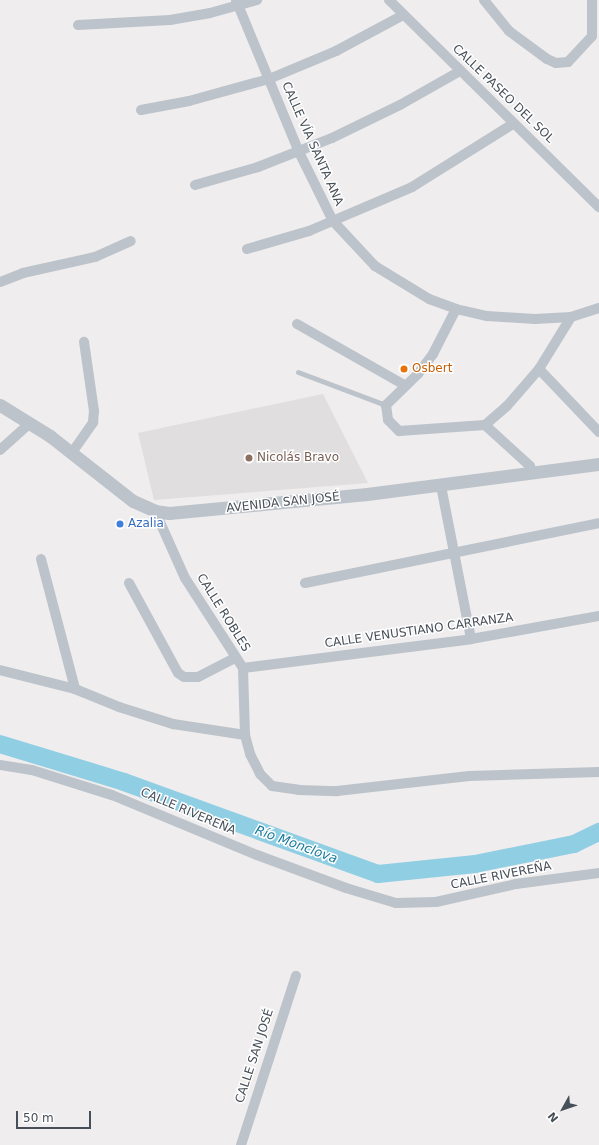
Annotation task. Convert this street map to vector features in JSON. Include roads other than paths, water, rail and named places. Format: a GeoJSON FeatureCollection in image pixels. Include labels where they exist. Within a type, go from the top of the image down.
{"type":"FeatureCollection","features":[{"type":"Feature","properties":{"kind":"street"},"geometry":{"type":"LineString","coordinates":[[78,25],[170,20],[237,3],[257,0]]}},
{"type":"Feature","properties":{"kind":"street","name":"CALLE PASEO DEL SOL"},"geometry":{"type":"LineString","coordinates":[[389,0],[513,124],[599,207]]}},
{"type":"Feature","properties":{"kind":"street"},"geometry":{"type":"LineString","coordinates":[[484,0],[509,31],[547,59],[556,63],[568,62],[592,36],[592,0]]}},
{"type":"Feature","properties":{"kind":"street","name":"CALLE VÍA SANTA ANA"},"geometry":{"type":"LineString","coordinates":[[237,3],[299,152],[333,222],[375,266],[401,284],[456,309],[513,319],[571,317],[597,311]]}},
{"type":"Feature","properties":{"kind":"street"},"geometry":{"type":"LineString","coordinates":[[141,110],[189,101],[269,79],[336,51],[404,15]]}},
{"type":"Feature","properties":{"kind":"street"},"geometry":{"type":"LineString","coordinates":[[195,185],[299,152],[376,118],[460,71]]}},
{"type":"Feature","properties":{"kind":"street"},"geometry":{"type":"LineString","coordinates":[[247,249],[333,222],[412,187],[513,124]]}},
{"type":"Feature","properties":{"kind":"street"},"geometry":{"type":"LineString","coordinates":[[0,282],[23,274],[95,257],[131,241]]}},
{"type":"Feature","properties":{"kind":"street"},"geometry":{"type":"LineString","coordinates":[[456,309],[434,354],[406,386],[386,405],[386,414],[391,425],[403,432],[485,425],[507,406],[539,369],[571,317]]}},
{"type":"Feature","properties":{"kind":"street"},"geometry":{"type":"LineString","coordinates":[[297,324],[406,386]]}},
{"type":"Feature","properties":{"kind":"street"},"geometry":{"type":"LineString","coordinates":[[71,454],[93,422],[94,411],[84,342]]}},
{"type":"Feature","properties":{"kind":"street"},"geometry":{"type":"LineString","coordinates":[[539,369],[599,432]]}},
{"type":"Feature","properties":{"kind":"street","name":"AVENIDA SAN JOSÉ"},"geometry":{"type":"LineString","coordinates":[[0,405],[30,422],[133,501],[155,511],[183,513],[441,486],[599,464]]}},
{"type":"Feature","properties":{"kind":"street"},"geometry":{"type":"LineString","coordinates":[[0,450],[30,422]]}},
{"type":"Feature","properties":{"kind":"street"},"geometry":{"type":"LineString","coordinates":[[485,425],[530,466]]}},
{"type":"Feature","properties":{"kind":"street"},"geometry":{"type":"LineString","coordinates":[[441,486],[471,639]]}},
{"type":"Feature","properties":{"kind":"street","name":"CALLE ROBLES"},"geometry":{"type":"LineString","coordinates":[[155,511],[185,578],[235,658],[243,668],[246,735],[250,754],[260,774],[272,786],[280,789],[337,791],[470,776],[599,772]]}},
{"type":"Feature","properties":{"kind":"street"},"geometry":{"type":"LineString","coordinates":[[306,583],[453,551],[599,523]]}},
{"type":"Feature","properties":{"kind":"street"},"geometry":{"type":"LineString","coordinates":[[41,559],[75,689]]}},
{"type":"Feature","properties":{"kind":"street"},"geometry":{"type":"LineString","coordinates":[[129,583],[178,673],[184,677],[198,678],[235,658]]}},
{"type":"Feature","properties":{"kind":"street","name":"CALLE VENUSTIANO CARRANZA"},"geometry":{"type":"LineString","coordinates":[[243,668],[471,639],[599,616]]}},
{"type":"Feature","properties":{"kind":"street"},"geometry":{"type":"LineString","coordinates":[[0,670],[75,689],[119,707],[173,724],[246,735]]}},
{"type":"Feature","properties":{"kind":"street","name":"CALLE RIVEREÑA"},"geometry":{"type":"LineString","coordinates":[[0,765],[32,770],[112,795],[257,855],[346,888],[396,903],[436,902],[516,884],[599,873]]}},
{"type":"Feature","properties":{"kind":"street","name":"CALLE SAN JOSÉ"},"geometry":{"type":"LineString","coordinates":[[242,1145],[296,976]]}},
{"type":"Feature","properties":{"kind":"lane"},"geometry":{"type":"LineString","coordinates":[[298,372],[386,405]]}},
{"type":"Feature","properties":{"kind":"waterway","name":"Río Monclova"},"geometry":{"type":"LineString","coordinates":[[0,744],[124,782],[378,874],[475,864],[574,844],[599,832]]}},
{"type":"Feature","properties":{"kind":"place","name":"Osbert"},"geometry":{"type":"Point","coordinates":[404,369]}},
{"type":"Feature","properties":{"kind":"place","name":"Nicolás Bravo"},"geometry":{"type":"Point","coordinates":[249,458]}},
{"type":"Feature","properties":{"kind":"place","name":"Azalia"},"geometry":{"type":"Point","coordinates":[120,524]}}]}
